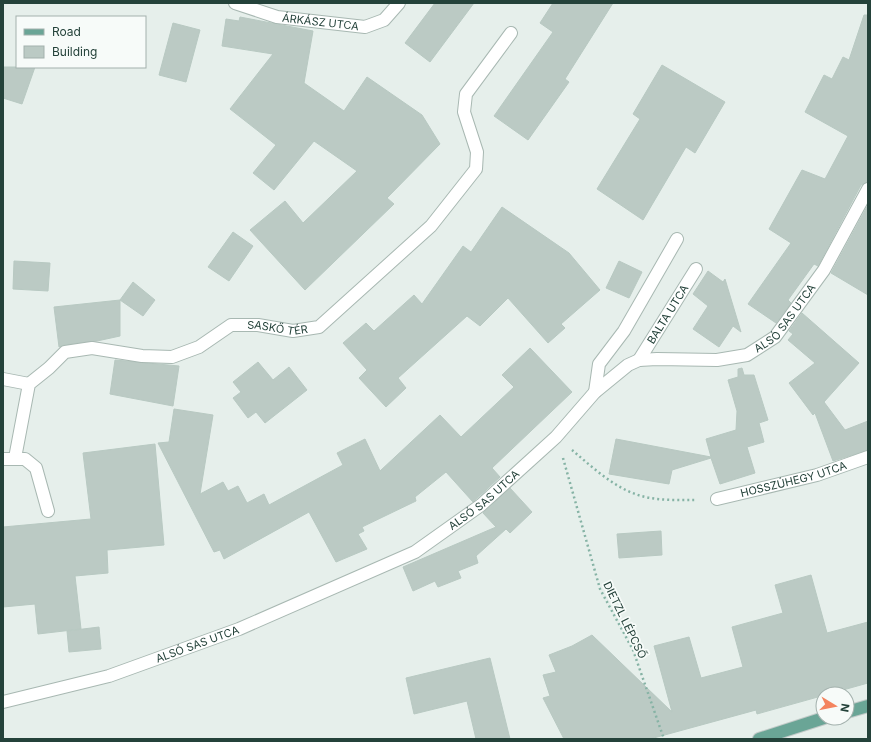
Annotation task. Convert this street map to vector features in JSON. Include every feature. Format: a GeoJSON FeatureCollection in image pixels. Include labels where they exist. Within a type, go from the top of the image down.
{"type":"FeatureCollection","features":[{"type":"Feature","properties":{"kind":"main road"},"geometry":{"type":"LineString","coordinates":[[855,710],[868,706]]}},
{"type":"Feature","properties":{"kind":"main road"},"geometry":{"type":"LineString","coordinates":[[759,739],[815,721]]}},
{"type":"Feature","properties":{"kind":"street","name":"ÁRKÁSZ UTCA"},"geometry":{"type":"LineString","coordinates":[[235,3],[277,17],[365,27],[384,20],[398,3]]}},
{"type":"Feature","properties":{"kind":"street","name":"SASKŐ TÉR"},"geometry":{"type":"LineString","coordinates":[[29,384],[49,368],[65,352],[92,348],[142,356],[172,357],[199,347],[231,325],[258,325],[293,331],[319,327],[431,226],[476,169],[477,152],[464,112],[466,94],[511,34]]}},
{"type":"Feature","properties":{"kind":"street","name":"ALSÓ SAS UTCA"},"geometry":{"type":"LineString","coordinates":[[3,702],[109,676],[239,629],[415,552],[481,505],[556,437],[595,392],[628,365],[639,360],[717,360],[747,355],[775,337],[824,270],[868,189]]}},
{"type":"Feature","properties":{"kind":"street"},"geometry":{"type":"LineString","coordinates":[[595,392],[599,364],[624,331],[677,239]]}},
{"type":"Feature","properties":{"kind":"street","name":"BALTA UTCA"},"geometry":{"type":"LineString","coordinates":[[639,360],[696,269]]}},
{"type":"Feature","properties":{"kind":"street"},"geometry":{"type":"LineString","coordinates":[[3,379],[29,384],[9,458],[25,459],[36,468],[48,511]]}},
{"type":"Feature","properties":{"kind":"street","name":"HOSSZÚHEGY UTCA"},"geometry":{"type":"LineString","coordinates":[[717,499],[817,475],[868,457]]}},
{"type":"Feature","properties":{"kind":"path"},"geometry":{"type":"LineString","coordinates":[[556,437],[603,476],[635,494],[669,500],[717,499]]}},
{"type":"Feature","properties":{"kind":"path","name":"DIETZL LÉPCSŐ"},"geometry":{"type":"LineString","coordinates":[[556,437],[600,589],[633,650],[664,739]]}},
{"type":"Feature","properties":{"kind":"building"},"geometry":{"type":"Polygon","coordinates":[[[435,3],[474,3],[430,62],[405,43],[435,3]]]}},
{"type":"Feature","properties":{"kind":"building"},"geometry":{"type":"Polygon","coordinates":[[[553,3],[613,3],[565,79],[569,82],[528,140],[494,116],[553,32],[540,23],[553,3]]]}},
{"type":"Feature","properties":{"kind":"building"},"geometry":{"type":"Polygon","coordinates":[[[864,15],[868,15],[868,182],[861,185],[818,266],[814,264],[788,300],[791,303],[776,323],[748,304],[791,243],[769,229],[802,170],[825,179],[848,136],[805,112],[824,75],[832,79],[843,57],[849,60],[864,15]]]}},
{"type":"Feature","properties":{"kind":"building"},"geometry":{"type":"Polygon","coordinates":[[[240,17],[313,31],[304,83],[344,111],[367,77],[422,115],[440,144],[387,198],[394,204],[305,290],[250,230],[285,201],[303,223],[357,171],[314,141],[274,190],[253,173],[276,145],[230,109],[273,54],[222,46],[226,19],[239,21],[240,17]]]}},
{"type":"Feature","properties":{"kind":"building"},"geometry":{"type":"Polygon","coordinates":[[[173,23],[200,30],[186,82],[159,75],[173,23]]]}},
{"type":"Feature","properties":{"kind":"building"},"geometry":{"type":"Polygon","coordinates":[[[662,65],[725,102],[695,153],[686,147],[643,220],[597,189],[640,119],[633,114],[662,65]]]}},
{"type":"Feature","properties":{"kind":"building"},"geometry":{"type":"Polygon","coordinates":[[[3,67],[35,68],[22,104],[3,98],[3,67]]]}},
{"type":"Feature","properties":{"kind":"building"},"geometry":{"type":"Polygon","coordinates":[[[868,205],[868,295],[831,273],[868,205]]]}},
{"type":"Feature","properties":{"kind":"building"},"geometry":{"type":"Polygon","coordinates":[[[502,207],[569,253],[600,290],[561,324],[565,328],[548,343],[508,298],[480,326],[467,316],[398,378],[406,388],[386,407],[359,378],[367,370],[343,343],[366,323],[374,331],[414,295],[422,304],[463,246],[471,252],[502,207]]]}},
{"type":"Feature","properties":{"kind":"building"},"geometry":{"type":"Polygon","coordinates":[[[233,232],[253,246],[229,281],[208,267],[233,232]]]}},
{"type":"Feature","properties":{"kind":"building"},"geometry":{"type":"Polygon","coordinates":[[[14,261],[50,263],[48,291],[13,289],[14,261]]]}},
{"type":"Feature","properties":{"kind":"building"},"geometry":{"type":"Polygon","coordinates":[[[619,261],[642,272],[629,298],[606,288],[619,261]]]}},
{"type":"Feature","properties":{"kind":"building"},"geometry":{"type":"Polygon","coordinates":[[[708,271],[723,282],[725,279],[741,332],[733,326],[719,347],[693,329],[708,306],[693,294],[708,271]]]}},
{"type":"Feature","properties":{"kind":"building"},"geometry":{"type":"Polygon","coordinates":[[[133,282],[155,300],[143,316],[120,300],[133,282]]]}},
{"type":"Feature","properties":{"kind":"building"},"geometry":{"type":"Polygon","coordinates":[[[120,300],[120,336],[59,347],[54,307],[120,300]]]}},
{"type":"Feature","properties":{"kind":"building"},"geometry":{"type":"Polygon","coordinates":[[[802,313],[859,363],[824,402],[845,430],[868,421],[868,450],[833,461],[815,413],[813,415],[789,383],[815,363],[788,340],[793,334],[789,331],[802,313]]]}},
{"type":"Feature","properties":{"kind":"building"},"geometry":{"type":"Polygon","coordinates":[[[530,348],[572,392],[492,468],[500,477],[473,502],[446,472],[415,497],[416,501],[362,527],[364,531],[358,534],[367,549],[336,562],[309,512],[224,559],[220,550],[214,552],[158,443],[169,442],[174,409],[213,415],[200,494],[223,482],[228,491],[238,486],[247,503],[264,494],[269,505],[343,465],[337,453],[365,439],[380,471],[440,415],[461,437],[514,387],[502,375],[530,348]]]}},
{"type":"Feature","properties":{"kind":"building"},"geometry":{"type":"Polygon","coordinates":[[[115,360],[179,366],[173,406],[110,394],[115,360]]]}},
{"type":"Feature","properties":{"kind":"building"},"geometry":{"type":"Polygon","coordinates":[[[258,362],[273,380],[289,367],[307,390],[265,423],[256,412],[248,418],[233,398],[241,392],[233,382],[258,362]]]}},
{"type":"Feature","properties":{"kind":"building"},"geometry":{"type":"Polygon","coordinates":[[[742,368],[744,375],[754,375],[768,420],[759,423],[764,442],[747,447],[755,473],[720,484],[711,458],[672,470],[669,484],[609,474],[616,439],[711,457],[706,439],[736,430],[737,411],[728,380],[738,377],[738,369],[742,368]]]}},
{"type":"Feature","properties":{"kind":"building"},"geometry":{"type":"Polygon","coordinates":[[[155,444],[164,545],[107,550],[108,573],[75,576],[81,629],[38,634],[35,604],[3,607],[3,527],[91,519],[83,453],[155,444]]]}},
{"type":"Feature","properties":{"kind":"building"},"geometry":{"type":"Polygon","coordinates":[[[510,488],[532,512],[510,533],[506,529],[476,556],[478,563],[458,571],[461,578],[438,587],[435,581],[413,591],[403,567],[496,527],[483,513],[510,488]]]}},
{"type":"Feature","properties":{"kind":"building"},"geometry":{"type":"Polygon","coordinates":[[[661,531],[662,555],[619,558],[617,534],[661,531]]]}},
{"type":"Feature","properties":{"kind":"building"},"geometry":{"type":"Polygon","coordinates":[[[811,575],[827,633],[868,622],[868,683],[855,687],[815,686],[815,698],[757,714],[756,710],[650,739],[564,739],[543,698],[550,696],[543,675],[556,672],[549,655],[572,646],[592,635],[672,712],[654,646],[689,637],[701,678],[743,667],[732,627],[783,613],[775,585],[811,575]]]}},
{"type":"Feature","properties":{"kind":"building"},"geometry":{"type":"Polygon","coordinates":[[[99,627],[101,649],[69,652],[67,631],[99,627]]]}},
{"type":"Feature","properties":{"kind":"building"},"geometry":{"type":"Polygon","coordinates":[[[490,658],[510,739],[476,739],[467,701],[414,714],[406,678],[490,658]]]}}]}
